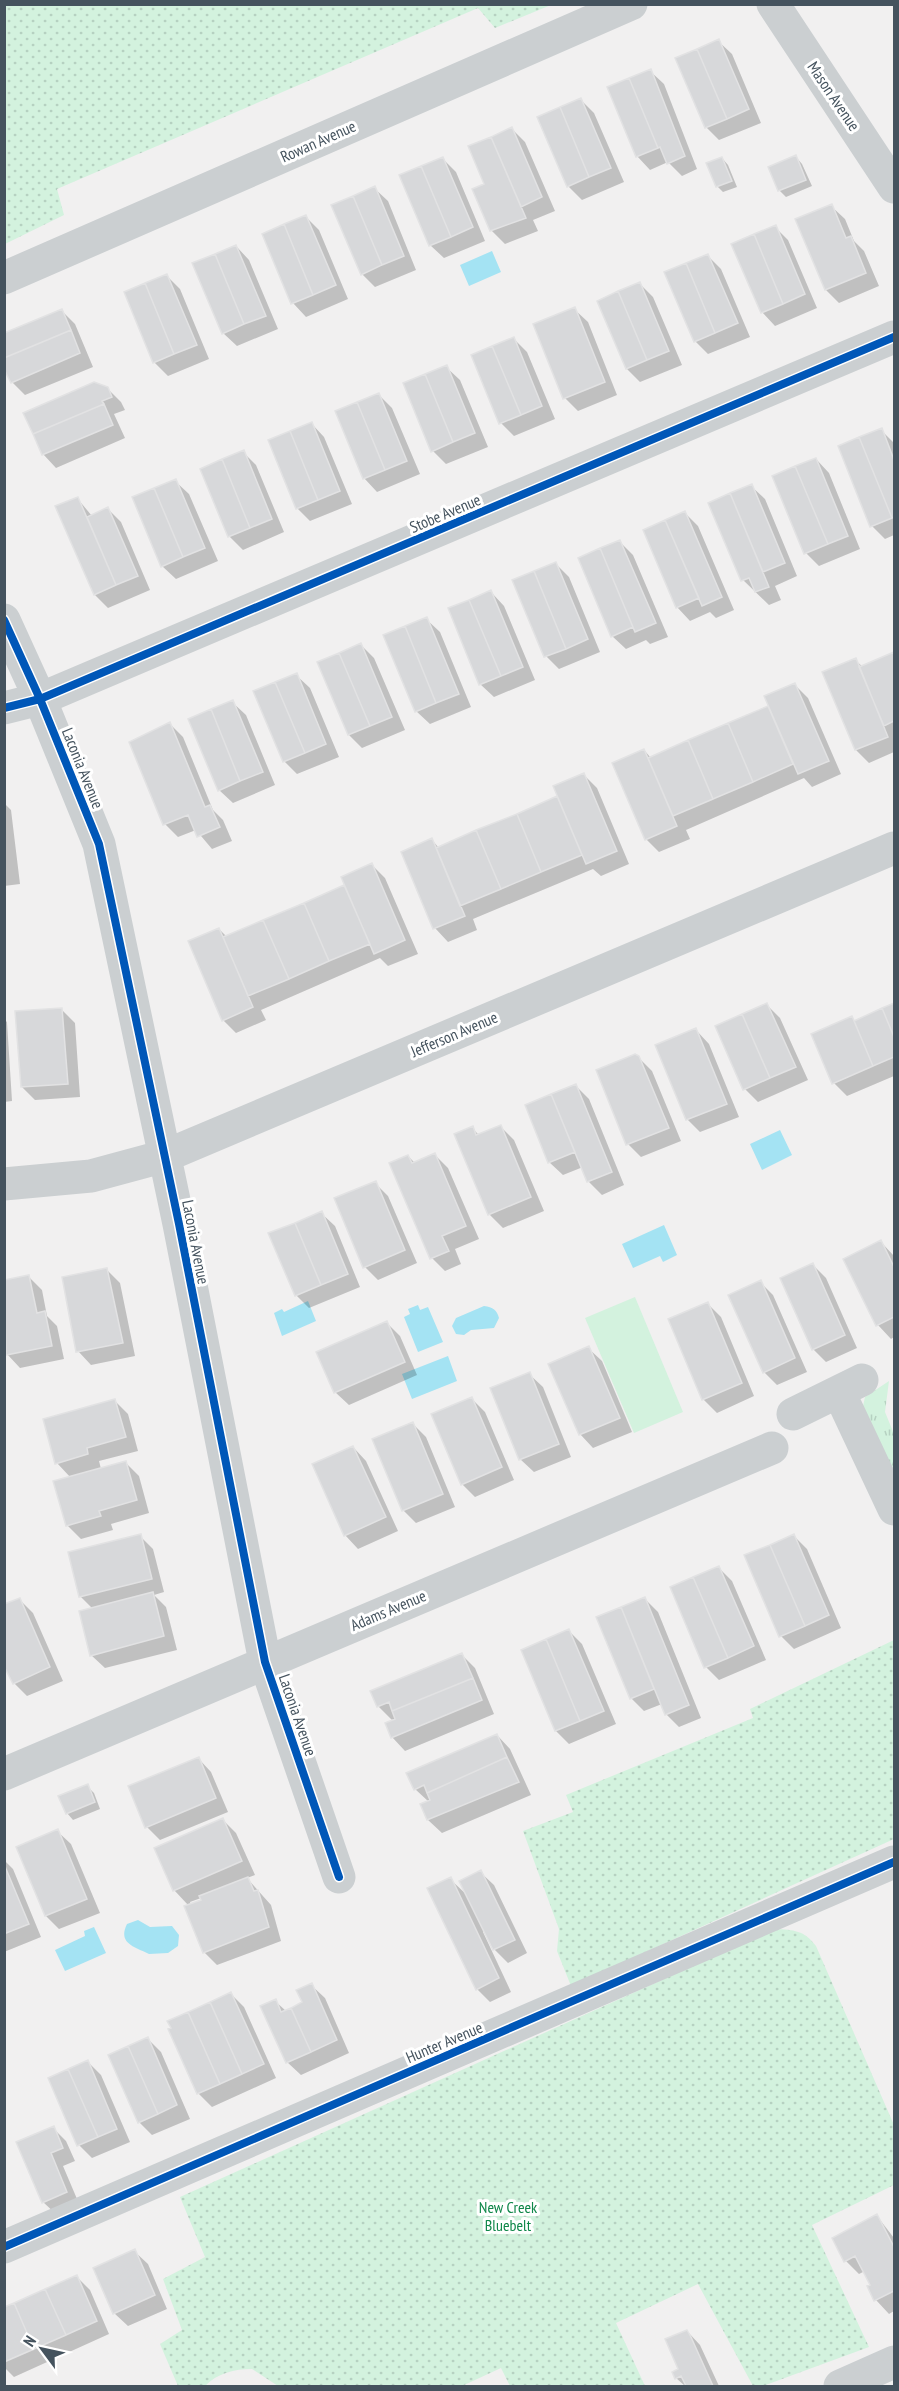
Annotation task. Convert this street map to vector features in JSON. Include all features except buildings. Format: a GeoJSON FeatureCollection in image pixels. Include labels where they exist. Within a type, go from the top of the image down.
{"type":"FeatureCollection","features":[{"type":"Feature","properties":{"kind":"street","name":"Rowan Avenue"},"geometry":{"type":"LineString","coordinates":[[4,278],[631,4]]}},
{"type":"Feature","properties":{"kind":"street","name":"Mason Avenue"},"geometry":{"type":"LineString","coordinates":[[773,4],[894,187]]}},
{"type":"Feature","properties":{"kind":"street","name":"Stobe Avenue"},"geometry":{"type":"LineString","coordinates":[[4,708],[40,699],[894,338]]}},
{"type":"Feature","properties":{"kind":"street","name":"Laconia Avenue"},"geometry":{"type":"LineString","coordinates":[[4,620],[40,699],[99,844],[165,1156],[265,1662],[339,1877]]}},
{"type":"Feature","properties":{"kind":"street","name":"Jefferson Avenue"},"geometry":{"type":"LineString","coordinates":[[4,1184],[91,1176],[165,1156],[894,848]]}},
{"type":"Feature","properties":{"kind":"street"},"geometry":{"type":"LineString","coordinates":[[794,1414],[851,1386],[894,1509]]}},
{"type":"Feature","properties":{"kind":"street","name":"Adams Avenue"},"geometry":{"type":"LineString","coordinates":[[4,1774],[772,1448]]}},
{"type":"Feature","properties":{"kind":"street","name":"Hunter Avenue"},"geometry":{"type":"LineString","coordinates":[[4,2247],[894,1862]]}},
{"type":"Feature","properties":{"kind":"street"},"geometry":{"type":"LineString","coordinates":[[840,2386],[894,2362]]}},
{"type":"Feature","properties":{"kind":"green space"},"geometry":{"type":"Polygon","coordinates":[[[5,4],[551,5],[495,28],[478,8],[57,189],[64,215],[5,244],[5,4]]]}},
{"type":"Feature","properties":{"kind":"green space"},"geometry":{"type":"Polygon","coordinates":[[[635,1297],[683,1412],[634,1433],[585,1318],[635,1297]]]}},
{"type":"Feature","properties":{"kind":"green space"},"geometry":{"type":"Polygon","coordinates":[[[889,1381],[885,1412],[894,1434],[894,1485],[863,1406],[865,1397],[889,1381]]]}},
{"type":"Feature","properties":{"kind":"green space"},"geometry":{"type":"Polygon","coordinates":[[[894,1640],[894,1839],[571,1986],[557,1951],[559,1929],[523,1831],[573,1812],[566,1795],[753,1718],[750,1709],[894,1640]]]}},
{"type":"Feature","properties":{"kind":"green space","name":"New Creek Bluebelt"},"geometry":{"type":"Polygon","coordinates":[[[775,1929],[798,1932],[816,1946],[894,2125],[894,2185],[812,2225],[869,2347],[763,2386],[753,2386],[698,2284],[616,2323],[645,2386],[510,2386],[501,2368],[462,2386],[278,2386],[252,2369],[227,2373],[215,2378],[205,2386],[178,2386],[160,2344],[182,2330],[163,2279],[205,2257],[180,2197],[775,1929]]]}},
{"type":"Feature","properties":{"kind":"water"},"geometry":{"type":"Polygon","coordinates":[[[492,251],[501,272],[469,286],[460,265],[492,251]]]}},
{"type":"Feature","properties":{"kind":"water"},"geometry":{"type":"Polygon","coordinates":[[[780,1130],[792,1155],[762,1170],[750,1144],[780,1130]]]}},
{"type":"Feature","properties":{"kind":"water"},"geometry":{"type":"Polygon","coordinates":[[[664,1225],[677,1255],[663,1262],[660,1256],[633,1268],[622,1244],[664,1225]]]}},
{"type":"Feature","properties":{"kind":"water"},"geometry":{"type":"Polygon","coordinates":[[[308,1301],[316,1321],[282,1336],[274,1313],[282,1309],[284,1312],[308,1301]]]}},
{"type":"Feature","properties":{"kind":"water"},"geometry":{"type":"Polygon","coordinates":[[[418,1305],[420,1310],[428,1307],[443,1342],[418,1352],[404,1317],[410,1314],[408,1309],[418,1305]]]}},
{"type":"Feature","properties":{"kind":"water"},"geometry":{"type":"Polygon","coordinates":[[[484,1306],[494,1309],[498,1315],[499,1318],[494,1328],[471,1330],[464,1335],[456,1334],[452,1326],[456,1318],[484,1306]]]}},
{"type":"Feature","properties":{"kind":"water"},"geometry":{"type":"Polygon","coordinates":[[[448,1356],[457,1381],[412,1399],[402,1374],[448,1356]]]}},
{"type":"Feature","properties":{"kind":"water"},"geometry":{"type":"Polygon","coordinates":[[[138,1920],[150,1927],[172,1926],[179,1935],[178,1946],[168,1953],[149,1954],[129,1944],[124,1936],[127,1924],[138,1920]]]}},
{"type":"Feature","properties":{"kind":"water"},"geometry":{"type":"Polygon","coordinates":[[[94,1927],[106,1953],[65,1971],[55,1950],[85,1936],[84,1931],[94,1927]]]}},
{"type":"Feature","properties":{"kind":"cycle path"},"geometry":{"type":"LineString","coordinates":[[4,708],[40,699],[894,337]]}},
{"type":"Feature","properties":{"kind":"cycle path"},"geometry":{"type":"LineString","coordinates":[[4,620],[40,699],[99,844],[179,1224],[265,1662],[339,1877]]}},
{"type":"Feature","properties":{"kind":"cycle path"},"geometry":{"type":"LineString","coordinates":[[4,2247],[894,1862]]}}]}
